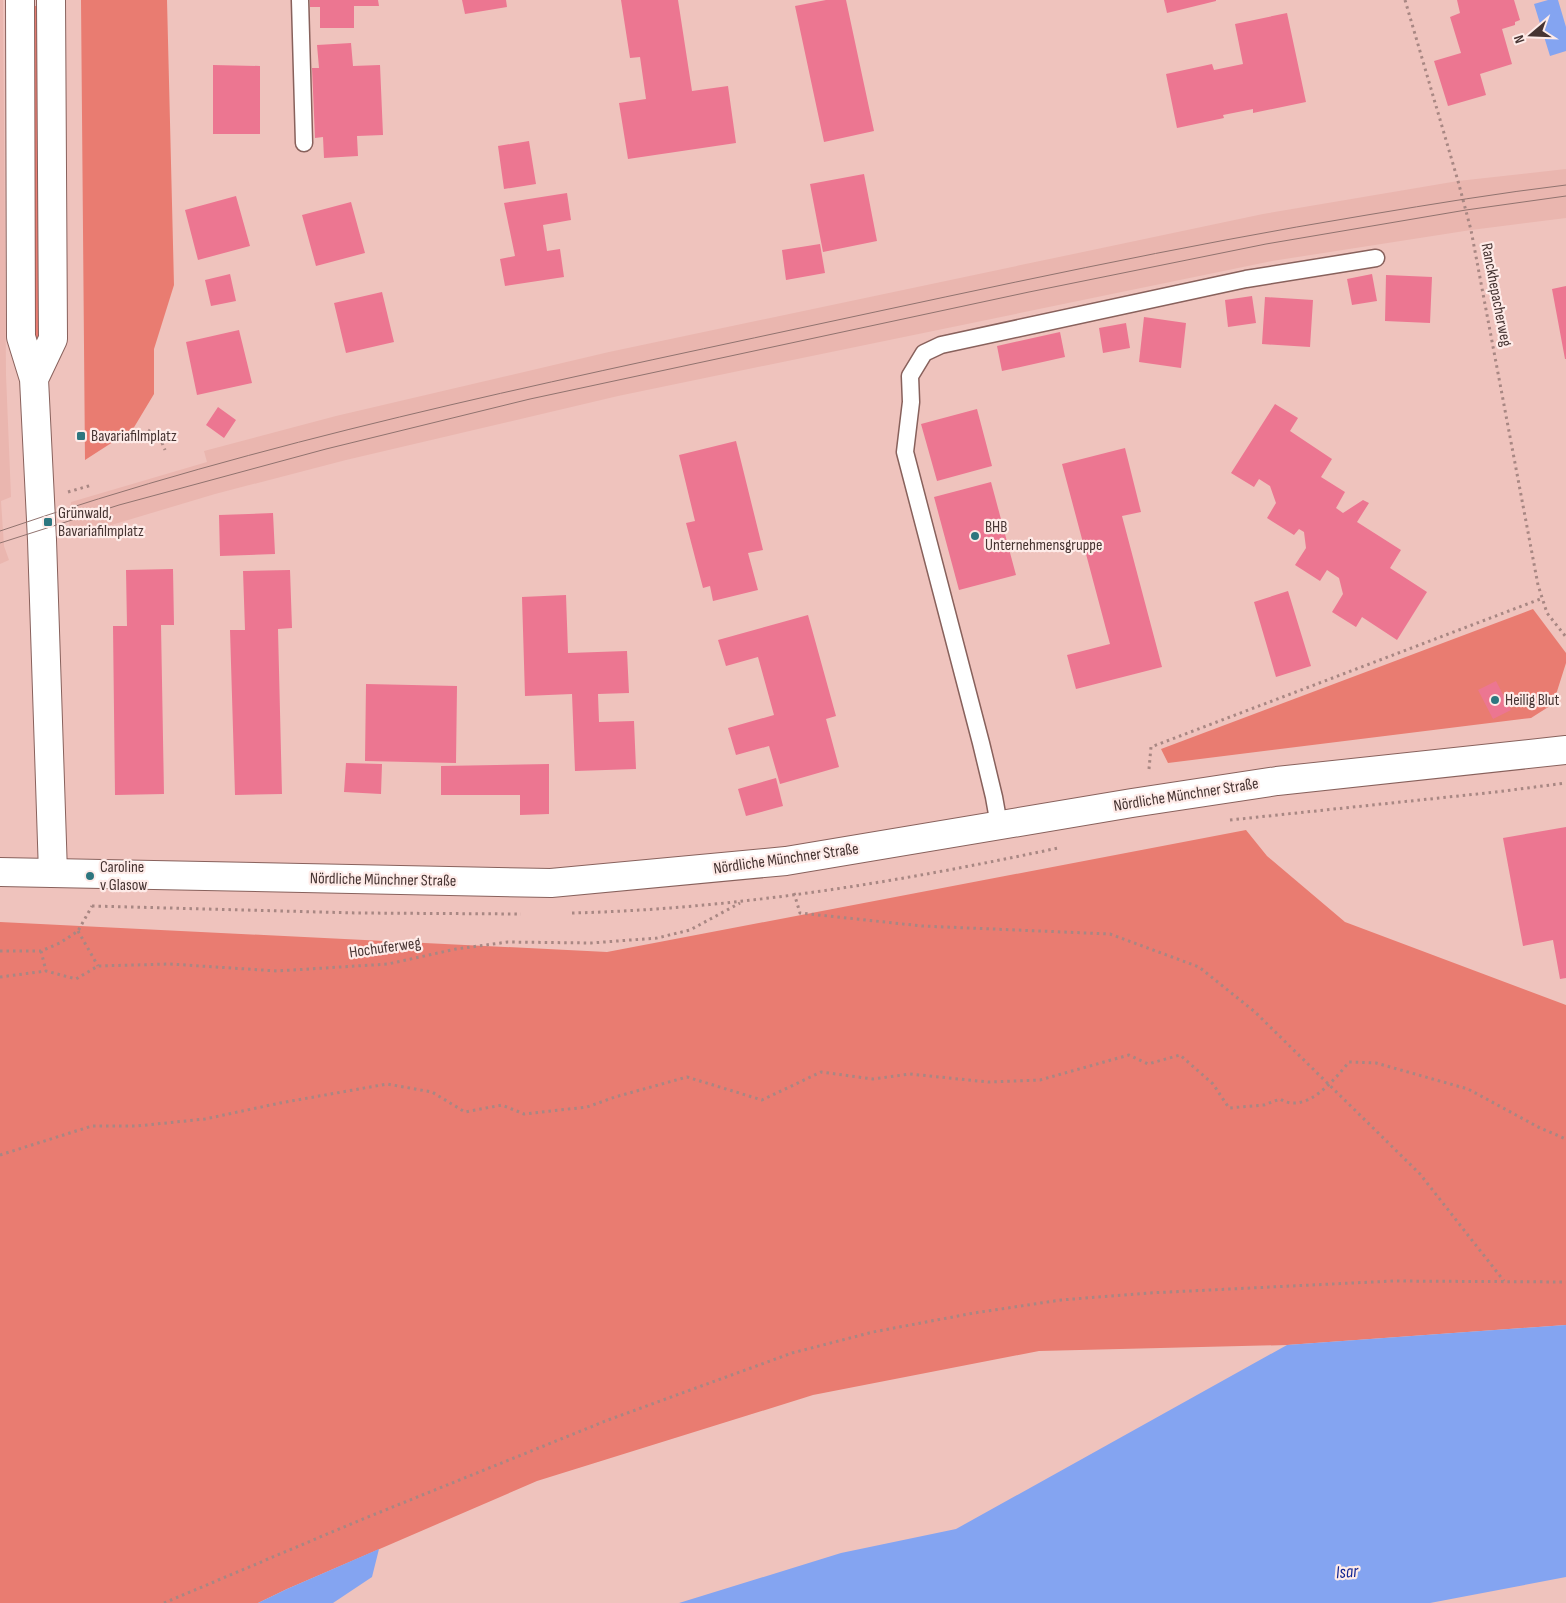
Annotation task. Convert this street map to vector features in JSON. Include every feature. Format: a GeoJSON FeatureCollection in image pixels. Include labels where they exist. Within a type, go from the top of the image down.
{"type":"FeatureCollection","features":[{"type":"Feature","properties":{"kind":"main road"},"geometry":{"type":"LineString","coordinates":[[20,0],[21,337],[34,379],[42,540],[53,873]]}},
{"type":"Feature","properties":{"kind":"main road"},"geometry":{"type":"LineString","coordinates":[[34,379],[53,339],[51,0]]}},
{"type":"Feature","properties":{"kind":"main road","name":"Nördliche Münchner Straße"},"geometry":{"type":"LineString","coordinates":[[0,872],[551,884],[786,861],[1132,803],[1277,781],[1566,750]]}},
{"type":"Feature","properties":{"kind":"lane"},"geometry":{"type":"LineString","coordinates":[[300,0],[304,143]]}},
{"type":"Feature","properties":{"kind":"lane"},"geometry":{"type":"LineString","coordinates":[[999,825],[981,743],[905,452],[911,402],[910,376],[924,353],[941,345],[1246,279],[1376,258]]}},
{"type":"Feature","properties":{"kind":"path","name":"Ranckhepacherweg"},"geometry":{"type":"LineString","coordinates":[[1405,0],[1469,223],[1538,585],[1548,613],[1566,637]]}},
{"type":"Feature","properties":{"kind":"path"},"geometry":{"type":"LineString","coordinates":[[148,430],[160,438],[165,450]]}},
{"type":"Feature","properties":{"kind":"path"},"geometry":{"type":"LineString","coordinates":[[1149,769],[1151,747],[1543,598]]}},
{"type":"Feature","properties":{"kind":"path","name":"Hochuferweg"},"geometry":{"type":"LineString","coordinates":[[0,977],[46,972],[76,979],[98,966],[170,964],[277,971],[388,964],[456,949],[508,942],[591,943],[658,938],[690,930],[743,901]]}},
{"type":"Feature","properties":{"kind":"path"},"geometry":{"type":"LineString","coordinates":[[0,951],[42,952],[78,932],[92,906]]}},
{"type":"Feature","properties":{"kind":"path"},"geometry":{"type":"LineString","coordinates":[[800,913],[922,926],[1110,934],[1199,966],[1255,1012],[1328,1086],[1420,1174],[1504,1281]]}},
{"type":"Feature","properties":{"kind":"path"},"geometry":{"type":"LineString","coordinates":[[78,932],[98,966]]}},
{"type":"Feature","properties":{"kind":"path"},"geometry":{"type":"LineString","coordinates":[[42,952],[46,972]]}},
{"type":"Feature","properties":{"kind":"path"},"geometry":{"type":"LineString","coordinates":[[0,1155],[92,1126],[137,1126],[205,1119],[386,1084],[432,1092],[465,1112],[502,1105],[524,1114],[587,1108],[615,1097],[687,1077],[762,1100],[821,1072],[873,1079],[910,1074],[988,1082],[1040,1080],[1129,1055],[1148,1064],[1180,1055],[1213,1084],[1229,1108],[1264,1105],[1280,1099],[1288,1104],[1302,1103],[1328,1086],[1349,1062],[1376,1063],[1468,1089],[1540,1128],[1566,1139]]}},
{"type":"Feature","properties":{"kind":"path"},"geometry":{"type":"LineString","coordinates":[[164,1603],[358,1521],[608,1420],[792,1353],[872,1332],[974,1313],[1061,1300],[1149,1293],[1394,1281],[1566,1282]]}},
{"type":"Feature","properties":{"kind":"shaded area"},"geometry":{"type":"Polygon","coordinates":[[[0,0],[3,0],[6,375],[11,497],[1,501],[4,546],[9,560],[0,564],[0,0]]]}},
{"type":"Feature","properties":{"kind":"shaded area"},"geometry":{"type":"Polygon","coordinates":[[[81,0],[167,0],[174,285],[154,349],[154,394],[133,429],[85,460],[81,0]]]}},
{"type":"Feature","properties":{"kind":"shaded area"},"geometry":{"type":"Polygon","coordinates":[[[33,6],[40,6],[41,337],[34,337],[33,6]]]}},
{"type":"Feature","properties":{"kind":"shaded area"},"geometry":{"type":"Polygon","coordinates":[[[1566,169],[1566,218],[1471,230],[1272,261],[618,396],[346,460],[215,494],[68,538],[71,502],[207,462],[204,451],[336,416],[609,352],[1263,214],[1458,181],[1566,169]]]}},
{"type":"Feature","properties":{"kind":"shaded area"},"geometry":{"type":"Polygon","coordinates":[[[1533,609],[1566,653],[1566,663],[1553,704],[1531,718],[1168,763],[1161,749],[1533,609]]]}},
{"type":"Feature","properties":{"kind":"shaded area"},"geometry":{"type":"Polygon","coordinates":[[[1246,830],[1267,856],[1345,922],[1566,1005],[1566,1325],[1287,1345],[1039,1351],[813,1395],[537,1481],[258,1603],[0,1603],[0,922],[607,952],[1246,830]]]}},
{"type":"Feature","properties":{"kind":"water"},"geometry":{"type":"Polygon","coordinates":[[[1548,0],[1558,0],[1566,27],[1566,51],[1550,56],[1534,4],[1548,0]]]}},
{"type":"Feature","properties":{"kind":"water","name":"Isar"},"geometry":{"type":"Polygon","coordinates":[[[1566,1325],[1566,1577],[1430,1603],[679,1603],[841,1553],[956,1529],[1287,1345],[1566,1325]]]}},
{"type":"Feature","properties":{"kind":"water"},"geometry":{"type":"Polygon","coordinates":[[[379,1549],[372,1577],[333,1603],[258,1603],[287,1589],[379,1549]]]}},
{"type":"Feature","properties":{"kind":"building"},"geometry":{"type":"Polygon","coordinates":[[[310,0],[378,0],[379,6],[354,6],[354,28],[320,28],[320,7],[310,7],[310,0]]]}},
{"type":"Feature","properties":{"kind":"building"},"geometry":{"type":"Polygon","coordinates":[[[462,0],[506,0],[507,7],[465,14],[462,0]]]}},
{"type":"Feature","properties":{"kind":"building"},"geometry":{"type":"Polygon","coordinates":[[[621,0],[678,0],[692,91],[728,86],[736,143],[628,159],[619,103],[646,99],[640,57],[630,58],[621,0]]]}},
{"type":"Feature","properties":{"kind":"building"},"geometry":{"type":"Polygon","coordinates":[[[826,0],[846,0],[874,131],[824,142],[795,6],[826,0]]]}},
{"type":"Feature","properties":{"kind":"building"},"geometry":{"type":"Polygon","coordinates":[[[1164,0],[1216,0],[1216,1],[1167,13],[1164,0]]]}},
{"type":"Feature","properties":{"kind":"building"},"geometry":{"type":"Polygon","coordinates":[[[1457,0],[1514,0],[1520,20],[1515,22],[1515,25],[1502,29],[1512,64],[1480,74],[1486,95],[1448,106],[1434,61],[1461,53],[1450,17],[1460,13],[1457,0]]]}},
{"type":"Feature","properties":{"kind":"building"},"geometry":{"type":"Polygon","coordinates":[[[1287,13],[1306,102],[1253,113],[1253,109],[1223,115],[1224,118],[1177,128],[1166,74],[1212,64],[1214,70],[1243,64],[1235,24],[1287,13]]]}},
{"type":"Feature","properties":{"kind":"building"},"geometry":{"type":"Polygon","coordinates":[[[351,43],[353,66],[380,65],[383,135],[357,136],[358,156],[324,158],[323,137],[315,138],[312,68],[319,68],[317,45],[351,43]]]}},
{"type":"Feature","properties":{"kind":"building"},"geometry":{"type":"Polygon","coordinates":[[[213,65],[260,66],[260,134],[213,134],[213,65]]]}},
{"type":"Feature","properties":{"kind":"building"},"geometry":{"type":"Polygon","coordinates":[[[529,141],[536,184],[504,189],[498,146],[529,141]]]}},
{"type":"Feature","properties":{"kind":"building"},"geometry":{"type":"Polygon","coordinates":[[[864,174],[877,241],[823,252],[810,184],[864,174]]]}},
{"type":"Feature","properties":{"kind":"building"},"geometry":{"type":"Polygon","coordinates":[[[567,193],[571,220],[543,225],[547,251],[560,249],[564,277],[505,286],[500,259],[515,256],[504,203],[567,193]]]}},
{"type":"Feature","properties":{"kind":"building"},"geometry":{"type":"Polygon","coordinates":[[[236,196],[250,246],[198,260],[185,210],[236,196]]]}},
{"type":"Feature","properties":{"kind":"building"},"geometry":{"type":"Polygon","coordinates":[[[351,202],[365,253],[316,266],[302,215],[351,202]]]}},
{"type":"Feature","properties":{"kind":"building"},"geometry":{"type":"Polygon","coordinates":[[[820,244],[825,273],[786,280],[782,250],[820,244]]]}},
{"type":"Feature","properties":{"kind":"building"},"geometry":{"type":"Polygon","coordinates":[[[230,274],[236,301],[211,306],[205,280],[230,274]]]}},
{"type":"Feature","properties":{"kind":"building"},"geometry":{"type":"Polygon","coordinates":[[[1372,274],[1377,301],[1352,305],[1347,279],[1372,274]]]}},
{"type":"Feature","properties":{"kind":"building"},"geometry":{"type":"Polygon","coordinates":[[[1386,275],[1432,277],[1430,323],[1385,321],[1386,275]]]}},
{"type":"Feature","properties":{"kind":"building"},"geometry":{"type":"Polygon","coordinates":[[[1566,286],[1566,359],[1565,359],[1552,289],[1566,286]]]}},
{"type":"Feature","properties":{"kind":"building"},"geometry":{"type":"Polygon","coordinates":[[[382,292],[394,342],[346,353],[334,303],[382,292]]]}},
{"type":"Feature","properties":{"kind":"building"},"geometry":{"type":"Polygon","coordinates":[[[1252,296],[1256,323],[1228,327],[1225,300],[1252,296]]]}},
{"type":"Feature","properties":{"kind":"building"},"geometry":{"type":"Polygon","coordinates":[[[1265,297],[1313,300],[1310,347],[1262,344],[1265,297]]]}},
{"type":"Feature","properties":{"kind":"building"},"geometry":{"type":"Polygon","coordinates":[[[1144,317],[1186,323],[1181,368],[1139,362],[1144,317]]]}},
{"type":"Feature","properties":{"kind":"building"},"geometry":{"type":"Polygon","coordinates":[[[1126,323],[1130,348],[1103,353],[1099,328],[1126,323]]]}},
{"type":"Feature","properties":{"kind":"building"},"geometry":{"type":"Polygon","coordinates":[[[239,330],[252,383],[197,395],[186,342],[239,330]]]}},
{"type":"Feature","properties":{"kind":"building"},"geometry":{"type":"Polygon","coordinates":[[[1060,332],[1065,357],[1002,371],[997,346],[1060,332]]]}},
{"type":"Feature","properties":{"kind":"building"},"geometry":{"type":"Polygon","coordinates":[[[1275,404],[1298,418],[1290,431],[1332,459],[1321,477],[1345,492],[1336,508],[1343,513],[1363,500],[1369,503],[1357,522],[1401,550],[1390,568],[1427,592],[1397,640],[1362,617],[1356,627],[1332,612],[1343,594],[1339,578],[1327,570],[1320,581],[1295,565],[1306,548],[1304,532],[1299,529],[1294,535],[1267,518],[1276,503],[1270,486],[1259,479],[1254,487],[1231,473],[1275,404]]]}},
{"type":"Feature","properties":{"kind":"building"},"geometry":{"type":"Polygon","coordinates":[[[218,407],[236,420],[224,438],[206,425],[218,407]]]}},
{"type":"Feature","properties":{"kind":"building"},"geometry":{"type":"Polygon","coordinates":[[[977,409],[992,466],[937,481],[921,424],[977,409]]]}},
{"type":"Feature","properties":{"kind":"building"},"geometry":{"type":"Polygon","coordinates":[[[736,441],[763,550],[748,553],[758,590],[713,601],[710,586],[703,588],[686,523],[695,521],[679,455],[736,441]]]}},
{"type":"Feature","properties":{"kind":"building"},"geometry":{"type":"Polygon","coordinates":[[[1125,448],[1141,512],[1122,516],[1162,667],[1076,689],[1067,655],[1110,644],[1062,464],[1125,448]]]}},
{"type":"Feature","properties":{"kind":"building","name":"BHB Unternehmensgruppe"},"geometry":{"type":"Polygon","coordinates":[[[991,482],[1016,575],[959,590],[934,497],[991,482]]]}},
{"type":"Feature","properties":{"kind":"building"},"geometry":{"type":"Polygon","coordinates":[[[273,513],[275,554],[220,556],[219,515],[273,513]]]}},
{"type":"Feature","properties":{"kind":"building"},"geometry":{"type":"Polygon","coordinates":[[[173,569],[174,625],[161,625],[164,794],[115,795],[113,626],[127,626],[126,570],[173,569]]]}},
{"type":"Feature","properties":{"kind":"building"},"geometry":{"type":"Polygon","coordinates":[[[290,570],[292,628],[278,629],[282,794],[235,795],[230,630],[245,630],[243,571],[290,570]]]}},
{"type":"Feature","properties":{"kind":"building"},"geometry":{"type":"Polygon","coordinates":[[[1288,591],[1311,666],[1276,677],[1254,602],[1288,591]]]}},
{"type":"Feature","properties":{"kind":"building"},"geometry":{"type":"Polygon","coordinates":[[[566,595],[568,653],[627,651],[629,693],[598,694],[599,722],[634,721],[636,769],[575,771],[572,694],[525,696],[522,597],[566,595]]]}},
{"type":"Feature","properties":{"kind":"building"},"geometry":{"type":"Polygon","coordinates":[[[808,615],[836,716],[826,719],[839,767],[780,784],[769,746],[736,755],[728,728],[774,715],[758,657],[726,666],[718,640],[808,615]]]}},
{"type":"Feature","properties":{"kind":"building","name":"Heilig Blut"},"geometry":{"type":"Polygon","coordinates":[[[1496,681],[1511,710],[1493,719],[1478,690],[1496,681]]]}},
{"type":"Feature","properties":{"kind":"building"},"geometry":{"type":"Polygon","coordinates":[[[366,684],[457,686],[456,763],[365,761],[366,684]]]}},
{"type":"Feature","properties":{"kind":"building"},"geometry":{"type":"Polygon","coordinates":[[[346,763],[382,764],[381,794],[344,792],[346,763]]]}},
{"type":"Feature","properties":{"kind":"building"},"geometry":{"type":"Polygon","coordinates":[[[549,764],[549,814],[520,815],[520,795],[441,795],[441,766],[549,764]]]}},
{"type":"Feature","properties":{"kind":"building"},"geometry":{"type":"Polygon","coordinates":[[[776,778],[783,806],[746,816],[738,789],[776,778]]]}},
{"type":"Feature","properties":{"kind":"building"},"geometry":{"type":"Polygon","coordinates":[[[1566,827],[1566,978],[1560,979],[1553,940],[1523,946],[1503,838],[1566,827]]]}},
{"type":"Feature","properties":{"kind":"tram line"},"geometry":{"type":"LineString","coordinates":[[0,531],[198,469],[299,442],[501,393],[1015,282],[1226,240],[1441,203],[1566,185]]}},
{"type":"Feature","properties":{"kind":"tram line"},"geometry":{"type":"LineString","coordinates":[[0,543],[119,505],[326,449],[530,399],[1029,292],[1266,244],[1466,210],[1566,196]]}},
{"type":"Feature","properties":{"kind":"place","name":"Bavariafilmplatz"},"geometry":{"type":"Point","coordinates":[81,436]}},
{"type":"Feature","properties":{"kind":"place","name":"Grünwald, Bavariafilmplatz"},"geometry":{"type":"Point","coordinates":[48,522]}},
{"type":"Feature","properties":{"kind":"place","name":"BHB Unternehmensgruppe"},"geometry":{"type":"Point","coordinates":[975,536]}},
{"type":"Feature","properties":{"kind":"place","name":"Heilig Blut"},"geometry":{"type":"Point","coordinates":[1495,700]}},
{"type":"Feature","properties":{"kind":"place","name":"Caroline v Glasow"},"geometry":{"type":"Point","coordinates":[90,876]}}]}
